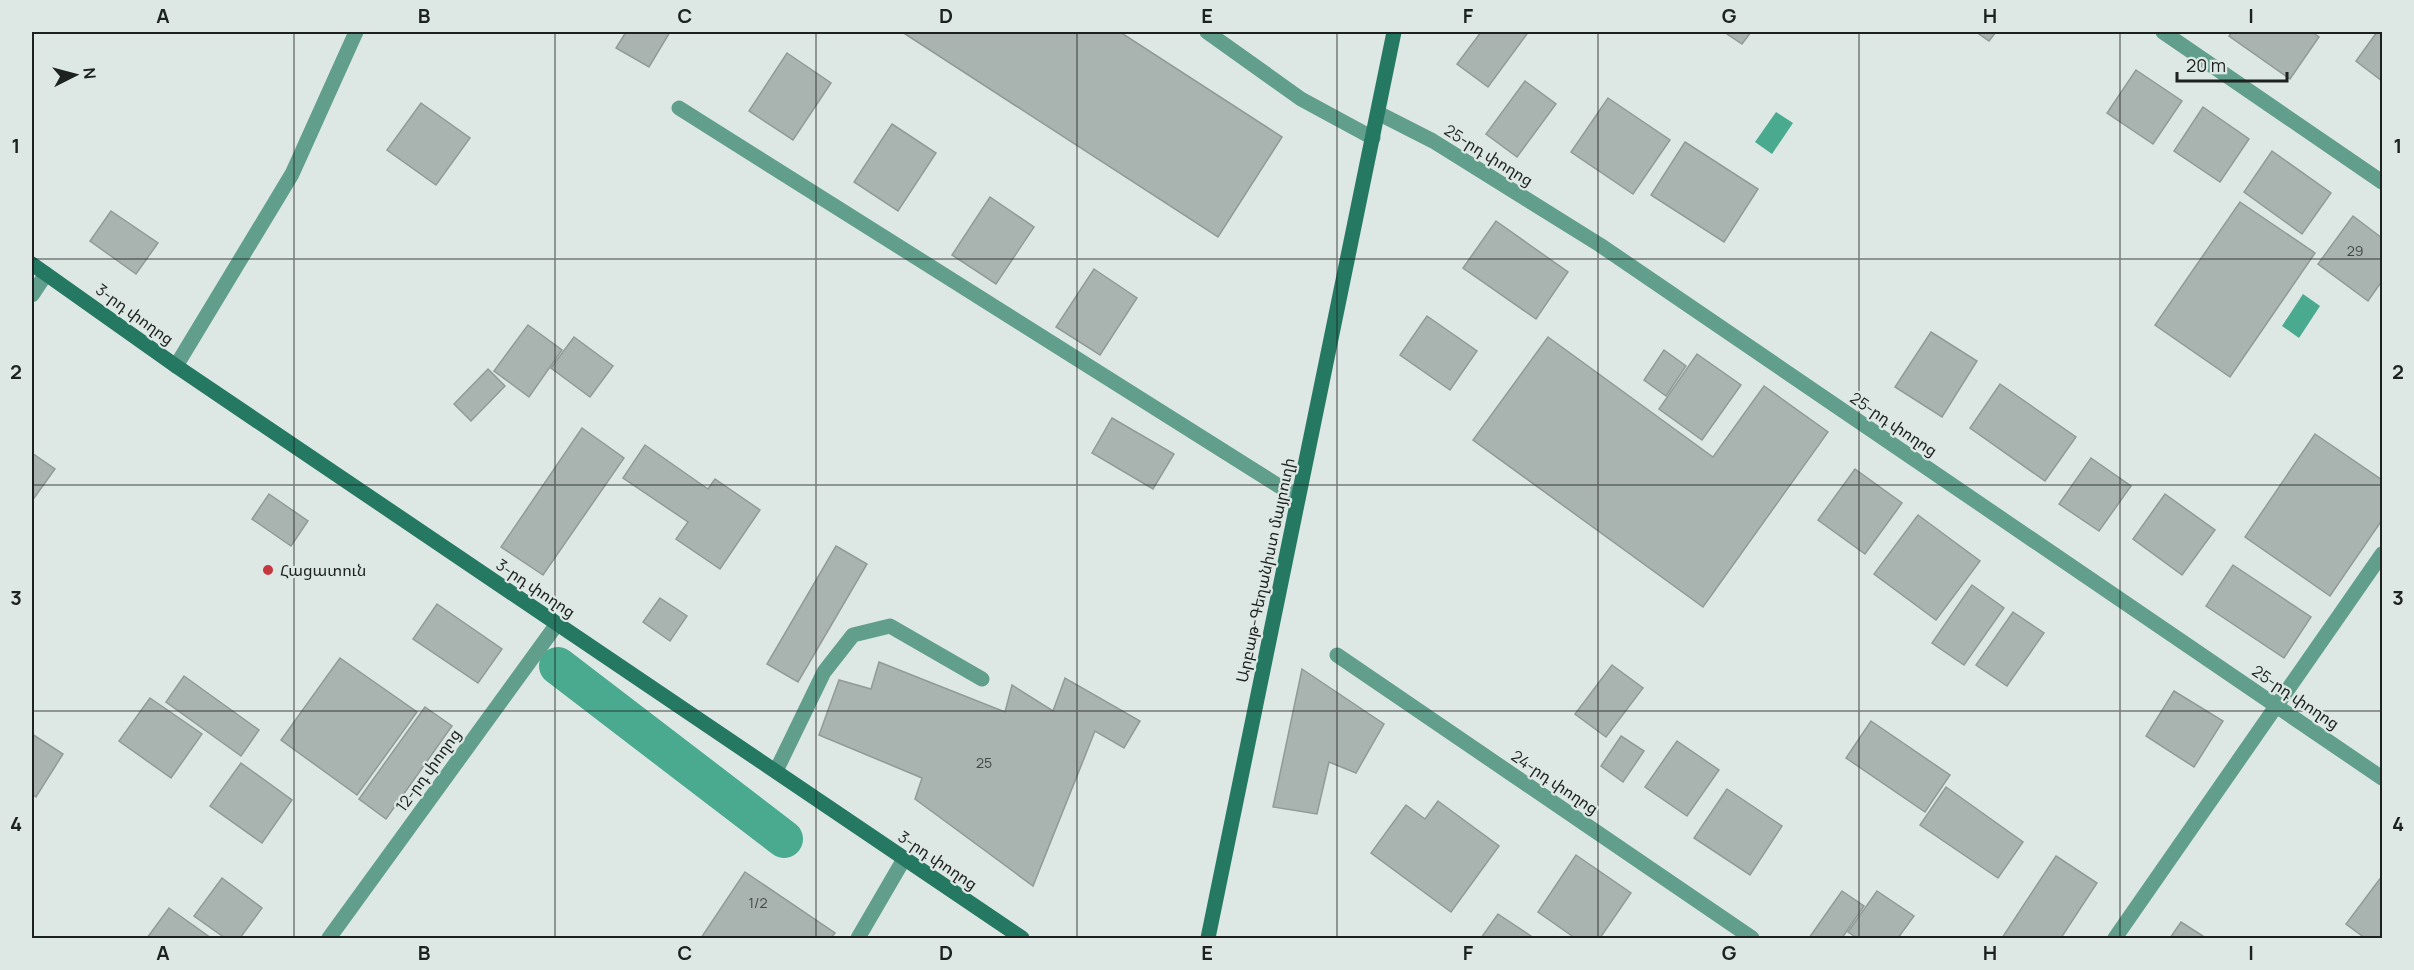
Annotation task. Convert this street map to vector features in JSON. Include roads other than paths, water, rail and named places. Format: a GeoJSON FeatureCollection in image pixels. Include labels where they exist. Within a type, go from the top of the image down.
{"type":"FeatureCollection","features":[{"type":"Feature","properties":{"kind":"main road","name":"Արբաթ-Գեղանիստ մայրուղի"},"geometry":{"type":"LineString","coordinates":[[1208,939],[1394,32]]}},
{"type":"Feature","properties":{"kind":"main road","name":"3-րդ փողոց"},"geometry":{"type":"LineString","coordinates":[[32,264],[176,366],[1022,939]]}},
{"type":"Feature","properties":{"kind":"street"},"geometry":{"type":"LineString","coordinates":[[176,366],[292,174],[356,32]]}},
{"type":"Feature","properties":{"kind":"street"},"geometry":{"type":"LineString","coordinates":[[1207,32],[1301,99],[1373,138]]}},
{"type":"Feature","properties":{"kind":"street"},"geometry":{"type":"LineString","coordinates":[[2163,32],[2382,182]]}},
{"type":"Feature","properties":{"kind":"street"},"geometry":{"type":"LineString","coordinates":[[679,108],[1298,498]]}},
{"type":"Feature","properties":{"kind":"street","name":"25-րդ փողոց"},"geometry":{"type":"LineString","coordinates":[[1378,113],[1433,141],[1600,245],[2382,778]]}},
{"type":"Feature","properties":{"kind":"street"},"geometry":{"type":"LineString","coordinates":[[32,295],[46,274]]}},
{"type":"Feature","properties":{"kind":"street"},"geometry":{"type":"LineString","coordinates":[[2115,939],[2382,554]]}},
{"type":"Feature","properties":{"kind":"street","name":"12-րդ փողոց"},"geometry":{"type":"LineString","coordinates":[[329,939],[557,624]]}},
{"type":"Feature","properties":{"kind":"street"},"geometry":{"type":"LineString","coordinates":[[776,771],[824,672],[853,635],[890,626],[982,678]]}},
{"type":"Feature","properties":{"kind":"street","name":"24-րդ փողոց"},"geometry":{"type":"LineString","coordinates":[[1337,655],[1752,939]]}},
{"type":"Feature","properties":{"kind":"street"},"geometry":{"type":"LineString","coordinates":[[858,939],[904,859]]}},
{"type":"Feature","properties":{"kind":"waterway"},"geometry":{"type":"LineString","coordinates":[[558,666],[784,839]]}},
{"type":"Feature","properties":{"kind":"place","name":"Հացատուն"},"geometry":{"type":"Point","coordinates":[268,570]}}]}
